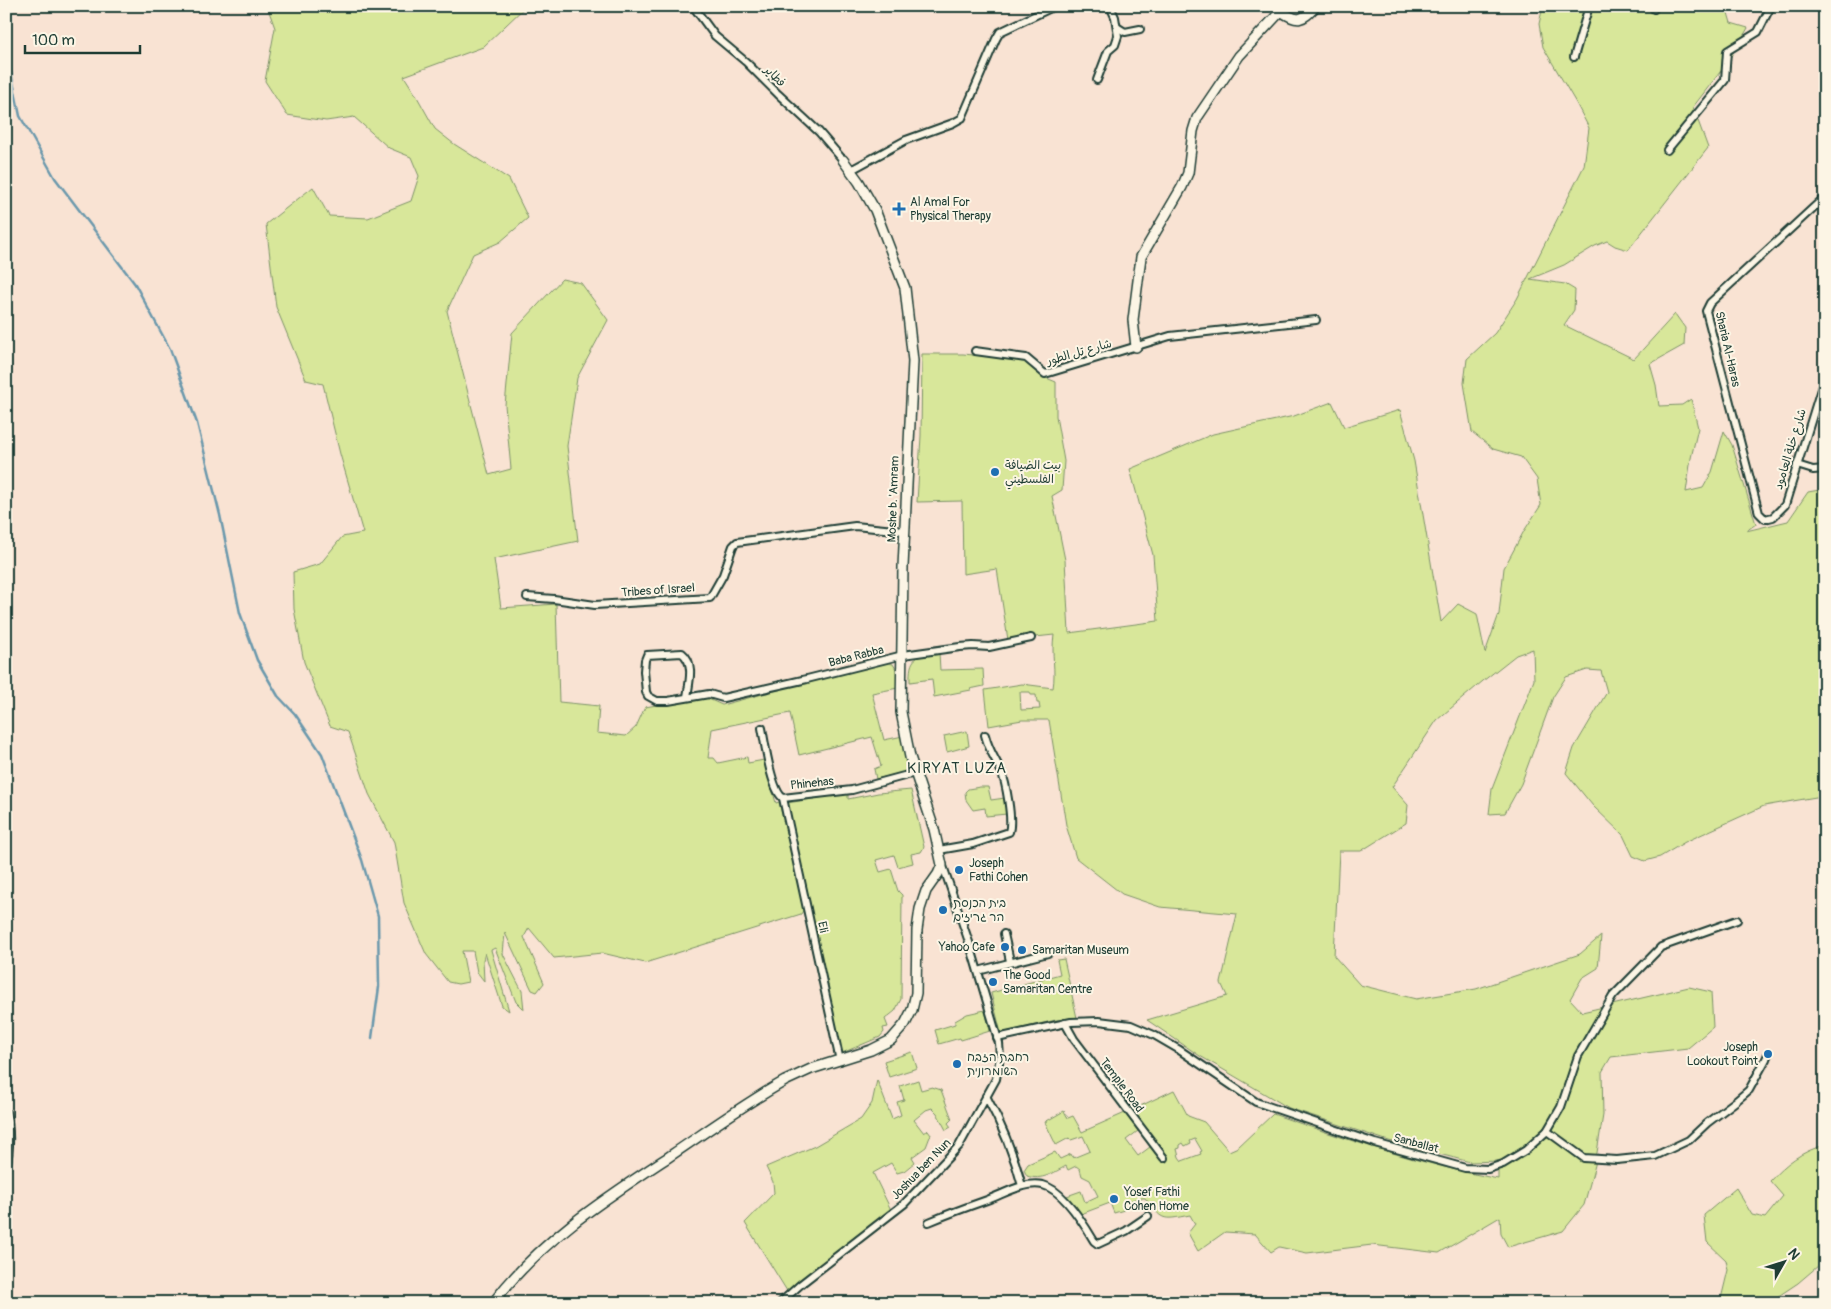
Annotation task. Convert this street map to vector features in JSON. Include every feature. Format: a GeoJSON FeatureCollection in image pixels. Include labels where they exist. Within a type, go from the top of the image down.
{"type":"FeatureCollection","features":[{"type":"Feature","properties":{"kind":"street","name":"فطاير"},"geometry":{"type":"LineString","coordinates":[[693,6],[716,36],[740,56],[819,132],[843,160]]}},
{"type":"Feature","properties":{"kind":"street"},"geometry":{"type":"LineString","coordinates":[[851,170],[906,140],[962,118],[1000,32],[1055,6]]}},
{"type":"Feature","properties":{"kind":"street"},"geometry":{"type":"LineString","coordinates":[[1098,80],[1108,51],[1114,46],[1118,36],[1110,6]]}},
{"type":"Feature","properties":{"kind":"street"},"geometry":{"type":"LineString","coordinates":[[1316,6],[1306,17],[1298,19],[1289,17],[1280,11],[1239,56],[1197,118],[1185,180],[1141,258],[1133,320],[1136,347],[1170,336],[1316,320]]}},
{"type":"Feature","properties":{"kind":"street"},"geometry":{"type":"LineString","coordinates":[[1574,56],[1589,6]]}},
{"type":"Feature","properties":{"kind":"street"},"geometry":{"type":"LineString","coordinates":[[1667,150],[1724,80],[1727,50],[1758,32],[1771,6]]}},
{"type":"Feature","properties":{"kind":"street"},"geometry":{"type":"LineString","coordinates":[[1117,27],[1125,32],[1140,29]]}},
{"type":"Feature","properties":{"kind":"street","name":"Moshe b. 'Amram"},"geometry":{"type":"LineString","coordinates":[[843,160],[875,210],[905,288],[913,365],[902,584],[902,717],[907,745],[942,862]]}},
{"type":"Feature","properties":{"kind":"street","name":"Sharia Al-Haras"},"geometry":{"type":"LineString","coordinates":[[1765,519],[1758,513],[1706,311],[1710,303],[1825,197]]}},
{"type":"Feature","properties":{"kind":"street","name":"شارع تل الطور"},"geometry":{"type":"LineString","coordinates":[[975,351],[1026,358],[1045,374],[1136,347]]}},
{"type":"Feature","properties":{"kind":"street","name":"شارع خلة العامود"},"geometry":{"type":"LineString","coordinates":[[1765,519],[1773,517],[1785,505],[1825,376]]}},
{"type":"Feature","properties":{"kind":"street"},"geometry":{"type":"LineString","coordinates":[[1797,465],[1812,470],[1825,469]]}},
{"type":"Feature","properties":{"kind":"street","name":"Tribes of Israel"},"geometry":{"type":"LineString","coordinates":[[527,597],[595,605],[710,598],[723,576],[733,546],[737,542],[855,526],[904,530]]}},
{"type":"Feature","properties":{"kind":"street","name":"Baba Rabba"},"geometry":{"type":"LineString","coordinates":[[687,697],[690,669],[685,655],[682,653],[647,656],[644,671],[646,692],[648,696],[657,701],[668,701],[709,694],[723,698],[807,680],[903,655],[960,647],[989,647],[1031,638]]}},
{"type":"Feature","properties":{"kind":"street","name":"Phinehas"},"geometry":{"type":"LineString","coordinates":[[762,728],[774,782],[779,795],[783,798],[852,790],[915,773]]}},
{"type":"Feature","properties":{"kind":"street"},"geometry":{"type":"LineString","coordinates":[[939,850],[973,844],[1009,832],[1011,817],[1002,772],[989,751],[985,735]]}},
{"type":"Feature","properties":{"kind":"street","name":"Eli"},"geometry":{"type":"LineString","coordinates":[[783,798],[840,1061]]}},
{"type":"Feature","properties":{"kind":"street"},"geometry":{"type":"LineString","coordinates":[[493,1303],[517,1273],[544,1247],[624,1186],[784,1081],[817,1067],[865,1053],[884,1044],[897,1034],[908,1020],[916,989],[919,913],[926,891],[938,874],[942,862]]}},
{"type":"Feature","properties":{"kind":"street","name":"Joshua ben Nun"},"geometry":{"type":"LineString","coordinates":[[780,1303],[801,1284],[904,1204],[959,1146],[996,1079],[1000,1065],[1000,1050],[978,971],[942,862]]}},
{"type":"Feature","properties":{"kind":"street","name":"Sanballat"},"geometry":{"type":"LineString","coordinates":[[997,1038],[1065,1023],[1099,1021],[1131,1025],[1154,1035],[1178,1049],[1256,1102],[1375,1144],[1465,1168],[1481,1169],[1502,1164],[1534,1144],[1547,1131],[1561,1107],[1578,1056],[1613,996],[1661,947],[1737,920]]}},
{"type":"Feature","properties":{"kind":"street"},"geometry":{"type":"LineString","coordinates":[[1004,934],[1010,962]]}},
{"type":"Feature","properties":{"kind":"street"},"geometry":{"type":"LineString","coordinates":[[978,971],[1048,952]]}},
{"type":"Feature","properties":{"kind":"street","name":"Temple Road"},"geometry":{"type":"LineString","coordinates":[[1065,1023],[1074,1039],[1164,1158]]}},
{"type":"Feature","properties":{"kind":"street"},"geometry":{"type":"LineString","coordinates":[[1547,1131],[1584,1158],[1617,1160],[1655,1156],[1690,1140],[1707,1123],[1749,1090],[1768,1054]]}},
{"type":"Feature","properties":{"kind":"street"},"geometry":{"type":"LineString","coordinates":[[986,1096],[996,1113],[1015,1161],[1022,1186]]}},
{"type":"Feature","properties":{"kind":"street"},"geometry":{"type":"LineString","coordinates":[[6,1112],[10,1128],[10,1144],[6,1169]]}},
{"type":"Feature","properties":{"kind":"street"},"geometry":{"type":"LineString","coordinates":[[929,1222],[1022,1186],[1044,1185],[1058,1194],[1080,1218],[1094,1241],[1098,1244],[1126,1231],[1148,1216]]}},
{"type":"Feature","properties":{"kind":"green space"},"geometry":{"type":"Polygon","coordinates":[[[267,6],[526,6],[483,47],[404,76],[435,129],[454,144],[509,179],[528,218],[500,242],[473,254],[447,311],[489,475],[511,469],[505,405],[512,333],[562,279],[581,283],[608,320],[577,378],[567,446],[578,541],[494,559],[501,608],[556,604],[559,702],[599,706],[597,733],[626,736],[636,727],[645,707],[704,697],[722,705],[833,675],[887,663],[893,664],[897,671],[898,688],[872,693],[884,740],[903,736],[910,771],[876,779],[874,769],[881,766],[872,737],[799,755],[790,713],[712,729],[708,758],[714,758],[718,763],[747,757],[748,763],[764,760],[776,803],[779,802],[804,909],[801,914],[645,963],[602,953],[554,958],[529,928],[524,937],[544,983],[537,992],[532,990],[505,933],[503,954],[522,991],[524,1010],[516,1002],[495,948],[491,950],[509,1011],[502,1006],[485,953],[483,960],[484,981],[477,972],[473,951],[462,951],[468,982],[458,984],[448,982],[426,954],[404,903],[394,842],[369,794],[348,732],[330,726],[304,662],[294,609],[293,572],[320,564],[342,537],[363,533],[340,454],[323,384],[306,380],[276,307],[266,224],[313,187],[329,216],[368,218],[411,201],[419,176],[411,157],[389,148],[354,117],[326,121],[287,115],[265,81],[275,28],[267,6]]]}},
{"type":"Feature","properties":{"kind":"green space"},"geometry":{"type":"Polygon","coordinates":[[[1543,6],[1726,6],[1731,23],[1748,28],[1727,63],[1693,107],[1708,148],[1628,250],[1607,241],[1564,265],[1530,279],[1565,284],[1575,290],[1574,310],[1564,325],[1634,359],[1675,314],[1685,328],[1684,345],[1650,364],[1659,406],[1682,405],[1691,399],[1698,428],[1686,492],[1703,488],[1712,472],[1724,431],[1732,445],[1756,524],[1746,531],[1788,521],[1808,492],[1825,489],[1825,799],[1816,797],[1764,806],[1685,842],[1660,857],[1645,861],[1633,856],[1623,835],[1593,806],[1566,773],[1574,748],[1607,692],[1601,671],[1587,670],[1566,677],[1553,697],[1521,784],[1505,813],[1489,814],[1492,789],[1534,680],[1533,649],[1516,655],[1437,720],[1392,787],[1408,805],[1406,823],[1361,851],[1339,851],[1334,956],[1360,985],[1416,999],[1476,989],[1580,954],[1601,936],[1598,968],[1582,978],[1570,999],[1582,1012],[1689,987],[1711,992],[1713,1027],[1688,1048],[1611,1057],[1602,1072],[1603,1115],[1595,1165],[1584,1205],[1563,1231],[1508,1247],[1501,1234],[1500,1217],[1439,1253],[1372,1245],[1307,1253],[1279,1247],[1271,1252],[1255,1234],[1225,1232],[1198,1251],[1188,1233],[1195,1224],[1190,1215],[1173,1218],[1163,1217],[1155,1211],[1145,1198],[1138,1198],[1122,1204],[1124,1210],[1114,1213],[1110,1203],[1081,1214],[1064,1197],[1081,1191],[1085,1202],[1098,1196],[1090,1180],[1082,1176],[1080,1169],[1076,1166],[1068,1170],[1066,1166],[1047,1176],[1038,1178],[1027,1176],[1024,1170],[1028,1164],[1055,1152],[1060,1159],[1071,1154],[1073,1158],[1090,1151],[1083,1136],[1071,1140],[1069,1138],[1056,1145],[1045,1122],[1064,1111],[1068,1118],[1073,1116],[1082,1132],[1125,1113],[1138,1131],[1126,1140],[1138,1156],[1150,1147],[1163,1161],[1168,1156],[1132,1110],[1174,1090],[1188,1116],[1204,1122],[1229,1151],[1238,1147],[1273,1114],[1384,1151],[1498,1179],[1498,1161],[1470,1162],[1389,1141],[1289,1108],[1200,1056],[1147,1020],[1227,996],[1221,983],[1237,914],[1160,907],[1122,894],[1076,858],[1066,825],[1049,720],[1022,720],[989,726],[985,690],[1022,684],[1053,688],[1054,635],[1008,640],[997,569],[963,574],[962,501],[917,502],[921,436],[922,354],[963,354],[1026,360],[1044,377],[1056,382],[1056,416],[1064,461],[1062,490],[1052,496],[1065,560],[1069,633],[1158,621],[1153,555],[1130,469],[1213,434],[1294,416],[1332,402],[1344,427],[1400,410],[1414,461],[1441,622],[1458,604],[1477,614],[1485,653],[1499,614],[1504,568],[1541,505],[1537,479],[1521,457],[1493,449],[1472,432],[1464,383],[1467,359],[1495,333],[1517,299],[1584,166],[1589,128],[1543,47],[1539,24],[1543,6]],[[1020,692],[1021,710],[1040,709],[1036,695],[1031,695],[1030,692],[1020,692]],[[1195,1139],[1185,1146],[1183,1143],[1177,1149],[1182,1161],[1201,1154],[1200,1152],[1202,1151],[1195,1139]]]}},
{"type":"Feature","properties":{"kind":"green space"},"geometry":{"type":"Polygon","coordinates":[[[939,653],[940,670],[983,669],[984,686],[934,697],[932,679],[910,682],[911,667],[919,656],[939,653]]]}},
{"type":"Feature","properties":{"kind":"green space"},"geometry":{"type":"Polygon","coordinates":[[[967,731],[969,746],[947,752],[944,736],[967,731]]]}},
{"type":"Feature","properties":{"kind":"green space"},"geometry":{"type":"Polygon","coordinates":[[[988,787],[991,800],[1005,798],[1007,814],[986,816],[985,808],[973,810],[966,800],[965,792],[968,789],[988,787]]]}},
{"type":"Feature","properties":{"kind":"green space"},"geometry":{"type":"Polygon","coordinates":[[[911,790],[924,847],[921,852],[911,854],[913,863],[898,867],[894,855],[876,860],[880,872],[891,869],[898,891],[902,895],[901,999],[895,1011],[885,1019],[888,1027],[883,1028],[884,1032],[880,1037],[842,1053],[787,803],[844,794],[848,794],[848,799],[878,793],[911,790]]]}},
{"type":"Feature","properties":{"kind":"green space"},"geometry":{"type":"Polygon","coordinates":[[[1064,959],[1077,1018],[1056,1020],[1001,1033],[991,993],[1060,974],[1057,960],[1064,959]]]}},
{"type":"Feature","properties":{"kind":"green space"},"geometry":{"type":"Polygon","coordinates":[[[985,1010],[990,1031],[961,1040],[960,1038],[939,1044],[935,1030],[955,1024],[955,1021],[967,1014],[985,1010]]]}},
{"type":"Feature","properties":{"kind":"green space"},"geometry":{"type":"Polygon","coordinates":[[[912,1052],[917,1068],[889,1077],[884,1061],[912,1052]]]}},
{"type":"Feature","properties":{"kind":"green space"},"geometry":{"type":"Polygon","coordinates":[[[877,1080],[892,1119],[901,1115],[897,1102],[904,1100],[900,1086],[918,1080],[921,1090],[932,1087],[941,1090],[952,1119],[948,1123],[951,1127],[946,1130],[937,1113],[932,1108],[926,1110],[914,1120],[924,1133],[928,1130],[931,1134],[926,1147],[912,1157],[915,1162],[904,1171],[897,1173],[891,1163],[873,1173],[892,1212],[787,1291],[745,1223],[774,1193],[773,1182],[766,1167],[815,1146],[861,1119],[872,1103],[877,1080]]]}},
{"type":"Feature","properties":{"kind":"green space"},"geometry":{"type":"Polygon","coordinates":[[[1825,1145],[1825,1260],[1798,1283],[1768,1303],[1720,1303],[1728,1270],[1726,1260],[1707,1242],[1704,1215],[1736,1188],[1752,1215],[1765,1218],[1783,1196],[1770,1181],[1794,1159],[1825,1145]]]}},
{"type":"Feature","properties":{"kind":"waterway"},"geometry":{"type":"LineString","coordinates":[[6,48],[20,116],[55,178],[135,284],[170,349],[197,423],[220,515],[240,613],[257,660],[278,696],[295,714],[322,754],[362,860],[378,916],[379,987],[372,1038]]}},
{"type":"Feature","properties":{"kind":"place","name":"Al Amal For Physical Therapy"},"geometry":{"type":"Point","coordinates":[899,209]}},
{"type":"Feature","properties":{"kind":"place","name":"بيت الضيافة الفلسطيني"},"geometry":{"type":"Point","coordinates":[995,472]}},
{"type":"Feature","properties":{"kind":"place","name":"Joseph Fathi Cohen"},"geometry":{"type":"Point","coordinates":[959,870]}},
{"type":"Feature","properties":{"kind":"place","name":"בית הכנסת הר גריזים"},"geometry":{"type":"Point","coordinates":[943,910]}},
{"type":"Feature","properties":{"kind":"place","name":"Yahoo Cafe"},"geometry":{"type":"Point","coordinates":[1005,947]}},
{"type":"Feature","properties":{"kind":"place","name":"Samaritan Museum"},"geometry":{"type":"Point","coordinates":[1022,950]}},
{"type":"Feature","properties":{"kind":"place","name":"The Good Samaritan Centre"},"geometry":{"type":"Point","coordinates":[993,982]}},
{"type":"Feature","properties":{"kind":"place","name":"Joseph Lookout Point"},"geometry":{"type":"Point","coordinates":[1768,1054]}},
{"type":"Feature","properties":{"kind":"place","name":"רחבת הזבח השומרונית"},"geometry":{"type":"Point","coordinates":[957,1064]}},
{"type":"Feature","properties":{"kind":"place","name":"Yosef Fathi Cohen Home"},"geometry":{"type":"Point","coordinates":[1114,1199]}},
{"type":"Feature","properties":{"kind":"district","name":"KIRYAT LUZA"},"geometry":{"type":"Point","coordinates":[957,768]}}]}
